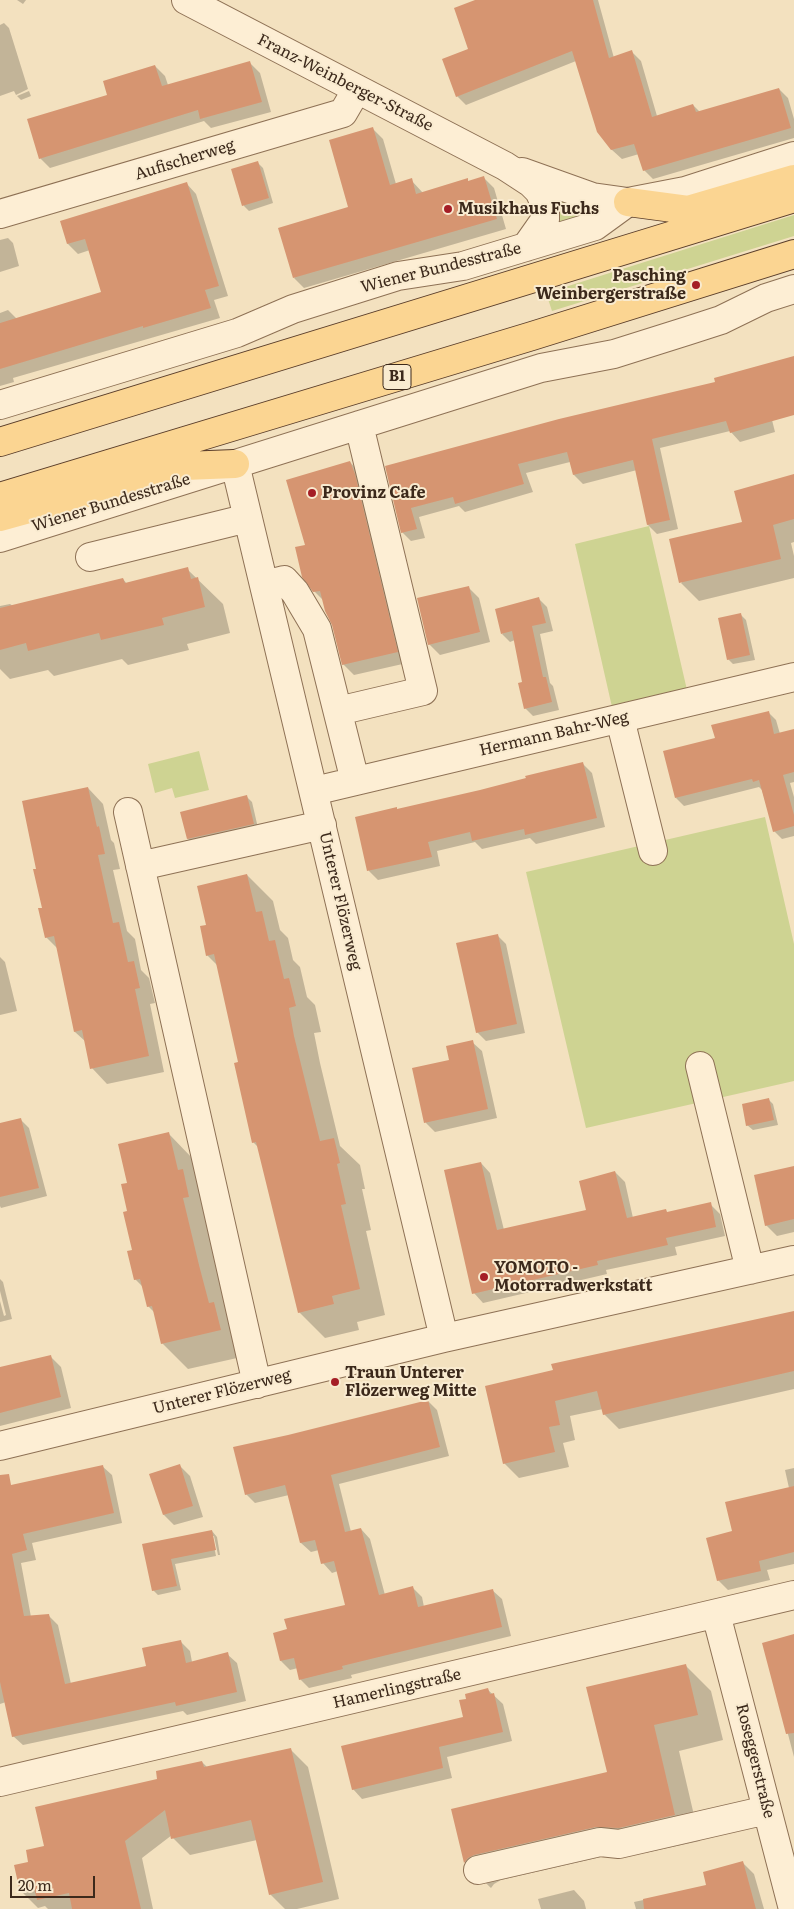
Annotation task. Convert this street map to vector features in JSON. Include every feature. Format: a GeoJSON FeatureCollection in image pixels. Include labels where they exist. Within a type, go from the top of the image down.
{"type":"FeatureCollection","features":[{"type":"Feature","properties":{"kind":"main road"},"geometry":{"type":"LineString","coordinates":[[628,202],[688,210],[794,179]]}},
{"type":"Feature","properties":{"kind":"main road","name":"Wiener Bundesstraße"},"geometry":{"type":"LineString","coordinates":[[0,442],[794,198]]}},
{"type":"Feature","properties":{"kind":"main road","name":"B1"},"geometry":{"type":"LineString","coordinates":[[0,497],[532,336],[794,254]]}},
{"type":"Feature","properties":{"kind":"main road"},"geometry":{"type":"LineString","coordinates":[[0,517],[184,466],[235,464]]}},
{"type":"Feature","properties":{"kind":"street","name":"Franz-Weinberger-Straße"},"geometry":{"type":"LineString","coordinates":[[186,0],[505,166],[531,183],[540,191],[545,204],[545,220],[526,247]]}},
{"type":"Feature","properties":{"kind":"street","name":"Aufischerweg"},"geometry":{"type":"LineString","coordinates":[[0,214],[343,113],[357,89]]}},
{"type":"Feature","properties":{"kind":"street","name":"Wiener Bundesstraße"},"geometry":{"type":"LineString","coordinates":[[0,405],[238,333],[293,309],[398,276],[463,266],[595,226],[628,202],[685,192],[794,156]]}},
{"type":"Feature","properties":{"kind":"street","name":"Franz-Weinberger-Straße"},"geometry":{"type":"LineString","coordinates":[[505,166],[592,197],[628,202]]}},
{"type":"Feature","properties":{"kind":"street","name":"Wiener Bundesstraße"},"geometry":{"type":"LineString","coordinates":[[0,538],[541,368],[614,354],[721,320],[766,298],[794,290]]}},
{"type":"Feature","properties":{"kind":"street"},"geometry":{"type":"LineString","coordinates":[[338,711],[423,691],[359,425]]}},
{"type":"Feature","properties":{"kind":"street","name":"Unterer Flözerweg"},"geometry":{"type":"LineString","coordinates":[[235,464],[444,1338]]}},
{"type":"Feature","properties":{"kind":"street"},"geometry":{"type":"LineString","coordinates":[[90,557],[248,518]]}},
{"type":"Feature","properties":{"kind":"street"},"geometry":{"type":"LineString","coordinates":[[264,585],[284,580],[295,592],[317,629],[355,781]]}},
{"type":"Feature","properties":{"kind":"street","name":"Hermann Bahr-Weg"},"geometry":{"type":"LineString","coordinates":[[314,791],[794,677]]}},
{"type":"Feature","properties":{"kind":"street"},"geometry":{"type":"LineString","coordinates":[[620,719],[653,851]]}},
{"type":"Feature","properties":{"kind":"street"},"geometry":{"type":"LineString","coordinates":[[128,812],[258,1384]]}},
{"type":"Feature","properties":{"kind":"street"},"geometry":{"type":"LineString","coordinates":[[140,866],[322,825]]}},
{"type":"Feature","properties":{"kind":"street"},"geometry":{"type":"LineString","coordinates":[[700,1066],[750,1270]]}},
{"type":"Feature","properties":{"kind":"street","name":"Unterer Flözerweg"},"geometry":{"type":"LineString","coordinates":[[0,1446],[444,1338],[794,1260]]}},
{"type":"Feature","properties":{"kind":"street","name":"Hamerlingstraße"},"geometry":{"type":"LineString","coordinates":[[0,1782],[794,1595]]}},
{"type":"Feature","properties":{"kind":"street","name":"Roseggerstraße"},"geometry":{"type":"LineString","coordinates":[[716,1614],[793,1909]]}},
{"type":"Feature","properties":{"kind":"street"},"geometry":{"type":"LineString","coordinates":[[478,1870],[600,1842],[619,1844],[767,1810]]}},
{"type":"Feature","properties":{"kind":"green space"},"geometry":{"type":"Polygon","coordinates":[[[552,194],[594,210],[585,221],[552,223],[552,194]]]}},
{"type":"Feature","properties":{"kind":"green space"},"geometry":{"type":"Polygon","coordinates":[[[794,215],[794,236],[552,311],[546,293],[794,215]]]}},
{"type":"Feature","properties":{"kind":"green space"},"geometry":{"type":"Polygon","coordinates":[[[649,526],[687,690],[612,707],[575,544],[649,526]]]}},
{"type":"Feature","properties":{"kind":"green space"},"geometry":{"type":"Polygon","coordinates":[[[199,751],[209,790],[175,798],[172,788],[155,793],[148,764],[199,751]]]}},
{"type":"Feature","properties":{"kind":"green space"},"geometry":{"type":"Polygon","coordinates":[[[765,817],[794,944],[794,1081],[586,1128],[526,872],[765,817]]]}},
{"type":"Feature","properties":{"kind":"building"},"geometry":{"type":"Polygon","coordinates":[[[475,0],[593,0],[609,58],[632,50],[652,117],[693,104],[696,112],[779,88],[791,128],[643,171],[634,144],[611,150],[597,132],[572,51],[456,97],[442,59],[468,49],[454,8],[475,0]]]}},
{"type":"Feature","properties":{"kind":"building"},"geometry":{"type":"Polygon","coordinates":[[[250,61],[262,102],[200,119],[198,110],[39,159],[27,119],[107,95],[103,81],[155,65],[162,86],[250,61]]]}},
{"type":"Feature","properties":{"kind":"building"},"geometry":{"type":"Polygon","coordinates":[[[373,127],[390,185],[412,178],[416,194],[468,178],[468,181],[484,176],[497,219],[293,278],[278,228],[348,207],[329,140],[373,127]]]}},
{"type":"Feature","properties":{"kind":"building"},"geometry":{"type":"Polygon","coordinates":[[[258,161],[269,198],[242,206],[231,169],[258,161]]]}},
{"type":"Feature","properties":{"kind":"building"},"geometry":{"type":"Polygon","coordinates":[[[187,182],[219,286],[205,290],[211,308],[143,328],[143,326],[0,369],[0,323],[101,292],[85,239],[67,244],[60,221],[187,182]]]}},
{"type":"Feature","properties":{"kind":"building"},"geometry":{"type":"Polygon","coordinates":[[[794,356],[794,415],[730,433],[726,421],[652,439],[670,520],[647,525],[633,460],[573,475],[567,452],[518,464],[524,484],[455,504],[453,497],[411,508],[417,529],[401,533],[385,466],[559,419],[715,382],[714,378],[794,356]]]}},
{"type":"Feature","properties":{"kind":"building"},"geometry":{"type":"Polygon","coordinates":[[[350,461],[355,474],[398,652],[342,665],[332,625],[325,611],[320,591],[313,592],[302,577],[295,547],[305,545],[286,480],[350,461]]]}},
{"type":"Feature","properties":{"kind":"building"},"geometry":{"type":"Polygon","coordinates":[[[794,474],[794,519],[773,525],[781,559],[679,583],[669,539],[742,522],[734,491],[794,474]]]}},
{"type":"Feature","properties":{"kind":"building"},"geometry":{"type":"Polygon","coordinates":[[[188,567],[191,579],[198,577],[205,607],[162,618],[164,625],[101,640],[99,633],[28,651],[26,643],[0,650],[0,608],[123,578],[125,583],[188,567]]]}},
{"type":"Feature","properties":{"kind":"building"},"geometry":{"type":"Polygon","coordinates":[[[469,586],[480,632],[428,645],[417,598],[469,586]]]}},
{"type":"Feature","properties":{"kind":"building"},"geometry":{"type":"Polygon","coordinates":[[[539,597],[546,623],[532,626],[543,677],[546,677],[552,702],[524,709],[518,683],[522,682],[512,631],[501,634],[495,609],[539,597]]]}},
{"type":"Feature","properties":{"kind":"building"},"geometry":{"type":"Polygon","coordinates":[[[741,613],[750,655],[727,660],[718,618],[741,613]]]}},
{"type":"Feature","properties":{"kind":"building"},"geometry":{"type":"Polygon","coordinates":[[[769,711],[774,734],[794,729],[794,772],[783,775],[794,815],[794,826],[773,832],[759,780],[753,782],[752,779],[675,798],[663,751],[715,738],[711,725],[769,711]]]}},
{"type":"Feature","properties":{"kind":"building"},"geometry":{"type":"Polygon","coordinates":[[[583,762],[597,818],[525,835],[524,829],[472,841],[470,832],[428,842],[432,857],[367,871],[355,817],[480,790],[526,778],[525,776],[583,762]]]}},
{"type":"Feature","properties":{"kind":"building"},"geometry":{"type":"Polygon","coordinates":[[[88,787],[105,854],[98,855],[113,923],[119,922],[128,962],[134,961],[140,988],[135,989],[149,1056],[90,1069],[82,1030],[74,1032],[54,936],[45,938],[38,908],[42,908],[33,869],[36,869],[22,801],[88,787]]]}},
{"type":"Feature","properties":{"kind":"building"},"geometry":{"type":"Polygon","coordinates":[[[247,795],[254,824],[187,839],[180,812],[247,795]]]}},
{"type":"Feature","properties":{"kind":"building"},"geometry":{"type":"Polygon","coordinates":[[[247,874],[256,912],[262,911],[269,941],[275,940],[284,979],[289,978],[296,1006],[289,1008],[294,1036],[320,1141],[334,1138],[340,1163],[337,1164],[346,1204],[341,1205],[360,1289],[332,1296],[334,1304],[298,1313],[256,1142],[252,1143],[234,1063],[238,1062],[214,954],[206,956],[200,926],[206,925],[197,886],[247,874]]]}},
{"type":"Feature","properties":{"kind":"building"},"geometry":{"type":"Polygon","coordinates":[[[498,934],[517,1024],[476,1033],[456,943],[498,934]]]}},
{"type":"Feature","properties":{"kind":"building"},"geometry":{"type":"Polygon","coordinates":[[[473,1040],[488,1109],[424,1123],[412,1068],[449,1060],[446,1046],[473,1040]]]}},
{"type":"Feature","properties":{"kind":"building"},"geometry":{"type":"Polygon","coordinates":[[[769,1098],[774,1120],[746,1126],[742,1104],[769,1098]]]}},
{"type":"Feature","properties":{"kind":"building"},"geometry":{"type":"Polygon","coordinates":[[[21,1118],[39,1188],[0,1197],[0,1123],[21,1118]]]}},
{"type":"Feature","properties":{"kind":"building"},"geometry":{"type":"Polygon","coordinates":[[[169,1132],[178,1170],[183,1169],[189,1197],[183,1198],[199,1265],[209,1303],[214,1302],[221,1330],[161,1344],[152,1306],[147,1307],[140,1279],[134,1280],[127,1251],[132,1250],[123,1212],[127,1211],[121,1184],[127,1183],[118,1144],[169,1132]]]}},
{"type":"Feature","properties":{"kind":"building"},"geometry":{"type":"Polygon","coordinates":[[[481,1162],[497,1230],[586,1210],[579,1181],[615,1171],[627,1218],[666,1209],[667,1212],[711,1202],[716,1227],[666,1238],[668,1245],[597,1261],[598,1265],[472,1294],[444,1170],[481,1162]]]}},
{"type":"Feature","properties":{"kind":"building"},"geometry":{"type":"Polygon","coordinates":[[[794,1166],[794,1219],[765,1226],[754,1175],[794,1166]]]}},
{"type":"Feature","properties":{"kind":"building"},"geometry":{"type":"Polygon","coordinates":[[[794,1311],[794,1371],[603,1415],[597,1391],[555,1401],[560,1425],[549,1427],[555,1452],[503,1464],[485,1386],[553,1370],[551,1364],[794,1311]]]}},
{"type":"Feature","properties":{"kind":"building"},"geometry":{"type":"Polygon","coordinates":[[[51,1355],[61,1397],[0,1413],[0,1367],[51,1355]]]}},
{"type":"Feature","properties":{"kind":"building"},"geometry":{"type":"Polygon","coordinates":[[[428,1400],[440,1447],[331,1475],[345,1532],[361,1528],[379,1595],[413,1586],[418,1607],[493,1589],[502,1627],[342,1666],[343,1669],[299,1680],[294,1658],[280,1661],[273,1633],[287,1629],[284,1619],[345,1605],[334,1561],[321,1564],[315,1540],[300,1543],[285,1485],[245,1495],[233,1447],[428,1400]]]}},
{"type":"Feature","properties":{"kind":"building"},"geometry":{"type":"Polygon","coordinates":[[[180,1464],[193,1506],[163,1515],[149,1474],[180,1464]]]}},
{"type":"Feature","properties":{"kind":"building"},"geometry":{"type":"Polygon","coordinates":[[[103,1465],[114,1513],[23,1534],[27,1550],[12,1554],[24,1616],[49,1614],[65,1684],[146,1666],[142,1648],[181,1640],[186,1663],[228,1652],[237,1692],[176,1706],[175,1702],[12,1737],[0,1682],[0,1475],[9,1474],[11,1485],[103,1465]]]}},
{"type":"Feature","properties":{"kind":"building"},"geometry":{"type":"Polygon","coordinates":[[[794,1486],[794,1552],[759,1561],[761,1571],[717,1581],[706,1538],[732,1531],[725,1502],[794,1486]]]}},
{"type":"Feature","properties":{"kind":"building"},"geometry":{"type":"Polygon","coordinates":[[[212,1530],[216,1550],[171,1559],[177,1586],[152,1591],[142,1544],[212,1530]]]}},
{"type":"Feature","properties":{"kind":"building"},"geometry":{"type":"Polygon","coordinates":[[[794,1634],[794,1733],[786,1734],[762,1643],[794,1634]]]}},
{"type":"Feature","properties":{"kind":"building"},"geometry":{"type":"Polygon","coordinates":[[[686,1664],[698,1715],[654,1725],[675,1815],[619,1828],[596,1827],[474,1855],[464,1863],[451,1809],[607,1772],[586,1687],[686,1664]]]}},
{"type":"Feature","properties":{"kind":"building"},"geometry":{"type":"Polygon","coordinates":[[[488,1688],[490,1694],[494,1693],[503,1732],[439,1747],[443,1768],[352,1790],[341,1746],[463,1717],[459,1700],[466,1699],[465,1694],[488,1688]]]}},
{"type":"Feature","properties":{"kind":"building"},"geometry":{"type":"Polygon","coordinates":[[[291,1748],[323,1882],[269,1895],[251,1820],[171,1839],[165,1810],[125,1841],[141,1909],[72,1909],[69,1893],[37,1900],[34,1888],[20,1892],[14,1865],[28,1862],[26,1850],[44,1846],[35,1807],[157,1779],[156,1771],[202,1761],[204,1767],[291,1748]]]}},
{"type":"Feature","properties":{"kind":"building"},"geometry":{"type":"Polygon","coordinates":[[[743,1861],[756,1909],[644,1909],[643,1899],[706,1885],[703,1872],[743,1861]]]}},
{"type":"Feature","properties":{"kind":"place","name":"Musikhaus Fuchs"},"geometry":{"type":"Point","coordinates":[448,209]}},
{"type":"Feature","properties":{"kind":"place","name":"Pasching Weinbergerstraße"},"geometry":{"type":"Point","coordinates":[696,285]}},
{"type":"Feature","properties":{"kind":"place","name":"Provinz Cafe"},"geometry":{"type":"Point","coordinates":[312,493]}},
{"type":"Feature","properties":{"kind":"place","name":"YOMOTO - Motorradwerkstatt"},"geometry":{"type":"Point","coordinates":[484,1277]}},
{"type":"Feature","properties":{"kind":"place","name":"Traun Unterer Flözerweg Mitte"},"geometry":{"type":"Point","coordinates":[335,1382]}}]}
